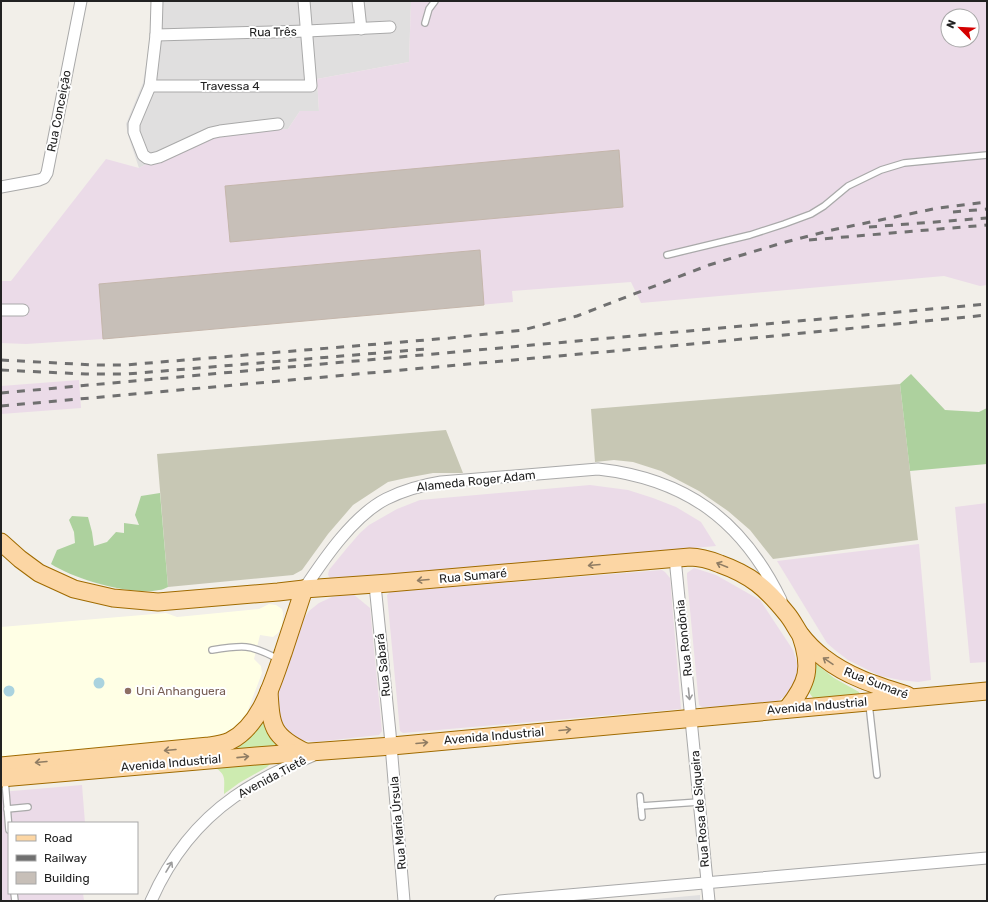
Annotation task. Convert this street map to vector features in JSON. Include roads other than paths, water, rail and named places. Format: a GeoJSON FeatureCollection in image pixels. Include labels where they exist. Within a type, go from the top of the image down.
{"type":"FeatureCollection","features":[{"type":"Feature","properties":{"kind":"main road","name":"Rua Sumaré"},"geometry":{"type":"LineString","coordinates":[[1,542],[30,566],[48,578],[83,592],[113,598],[143,601],[174,601],[304,589],[375,585],[675,558],[705,558],[748,576],[769,593],[788,615],[801,636],[807,652],[808,667],[806,679],[801,690],[787,709]]}},
{"type":"Feature","properties":{"kind":"main road"},"geometry":{"type":"LineString","coordinates":[[278,592],[292,598],[297,612],[318,594],[333,588]]}},
{"type":"Feature","properties":{"kind":"main road","name":"Alameda Roger Adam"},"geometry":{"type":"LineString","coordinates":[[209,746],[229,742],[245,729],[262,707],[270,690],[304,589]]}},
{"type":"Feature","properties":{"kind":"main road","name":"Rua Sumaré"},"geometry":{"type":"LineString","coordinates":[[801,636],[823,658],[842,671],[915,698]]}},
{"type":"Feature","properties":{"kind":"main road","name":"Alameda Roger Adam"},"geometry":{"type":"LineString","coordinates":[[270,690],[272,719],[278,734],[287,742],[306,752]]}},
{"type":"Feature","properties":{"kind":"main road","name":"Avenida Industrial"},"geometry":{"type":"LineString","coordinates":[[2,774],[392,746],[987,691]]}},
{"type":"Feature","properties":{"kind":"main road","name":"Avenida Industrial"},"geometry":{"type":"LineString","coordinates":[[2,774],[209,746]]}},
{"type":"Feature","properties":{"kind":"street","name":"Rua Conceição"},"geometry":{"type":"LineString","coordinates":[[1,187],[39,180],[44,178],[47,172],[81,1]]}},
{"type":"Feature","properties":{"kind":"street"},"geometry":{"type":"LineString","coordinates":[[157,1],[156,35],[150,86],[134,124],[134,132],[143,155],[147,158],[159,157],[211,133],[278,124]]}},
{"type":"Feature","properties":{"kind":"street"},"geometry":{"type":"LineString","coordinates":[[304,1],[307,32]]}},
{"type":"Feature","properties":{"kind":"street"},"geometry":{"type":"LineString","coordinates":[[358,1],[361,29]]}},
{"type":"Feature","properties":{"kind":"street","name":"Rua Três"},"geometry":{"type":"LineString","coordinates":[[156,35],[307,32],[390,27]]}},
{"type":"Feature","properties":{"kind":"street","name":"Travessa 4"},"geometry":{"type":"LineString","coordinates":[[150,86],[311,86],[307,32]]}},
{"type":"Feature","properties":{"kind":"street"},"geometry":{"type":"LineString","coordinates":[[1,310],[23,310]]}},
{"type":"Feature","properties":{"kind":"street","name":"Alameda Roger Adam"},"geometry":{"type":"LineString","coordinates":[[304,589],[323,560],[363,516],[384,500],[405,490],[424,485],[457,481],[598,469],[627,473],[660,482],[705,506],[730,527],[750,549],[769,578],[788,615]]}},
{"type":"Feature","properties":{"kind":"street"},"geometry":{"type":"LineString","coordinates":[[748,576],[752,565],[750,549]]}},
{"type":"Feature","properties":{"kind":"street","name":"Rua Rondônia"},"geometry":{"type":"LineString","coordinates":[[675,558],[692,718]]}},
{"type":"Feature","properties":{"kind":"street","name":"Rua Sabará"},"geometry":{"type":"LineString","coordinates":[[375,585],[392,746]]}},
{"type":"Feature","properties":{"kind":"street","name":"Rua Rosa de Siqueira"},"geometry":{"type":"LineString","coordinates":[[692,718],[709,901]]}},
{"type":"Feature","properties":{"kind":"street","name":"Rua Maria Úrsula"},"geometry":{"type":"LineString","coordinates":[[392,746],[404,901]]}},
{"type":"Feature","properties":{"kind":"street","name":"Avenida Tietê"},"geometry":{"type":"LineString","coordinates":[[151,901],[163,877],[190,836],[233,797],[264,778],[323,751]]}},
{"type":"Feature","properties":{"kind":"street"},"geometry":{"type":"LineString","coordinates":[[500,901],[987,858]]}},
{"type":"Feature","properties":{"kind":"lane"},"geometry":{"type":"LineString","coordinates":[[424,23],[429,8],[435,1]]}},
{"type":"Feature","properties":{"kind":"lane"},"geometry":{"type":"LineString","coordinates":[[668,255],[750,235],[811,214],[824,206],[848,186],[881,170],[904,163],[987,155]]}},
{"type":"Feature","properties":{"kind":"lane"},"geometry":{"type":"LineString","coordinates":[[212,650],[246,646],[256,648],[280,660]]}},
{"type":"Feature","properties":{"kind":"lane"},"geometry":{"type":"LineString","coordinates":[[869,702],[877,775]]}},
{"type":"Feature","properties":{"kind":"lane"},"geometry":{"type":"LineString","coordinates":[[2,774],[8,822]]}},
{"type":"Feature","properties":{"kind":"lane"},"geometry":{"type":"LineString","coordinates":[[640,796],[642,818]]}},
{"type":"Feature","properties":{"kind":"lane"},"geometry":{"type":"LineString","coordinates":[[641,806],[699,802]]}},
{"type":"Feature","properties":{"kind":"lane"},"geometry":{"type":"LineString","coordinates":[[7,809],[28,807]]}},
{"type":"Feature","properties":{"kind":"water"},"geometry":{"type":"Polygon","coordinates":[[[97,678],[101,678],[103,679],[103,687],[97,688],[94,685],[94,681],[97,678]]]}},
{"type":"Feature","properties":{"kind":"water"},"geometry":{"type":"Polygon","coordinates":[[[7,686],[11,686],[13,687],[13,695],[7,696],[4,693],[4,689],[7,686]]]}},
{"type":"Feature","properties":{"kind":"railway"},"geometry":{"type":"LineString","coordinates":[[1,360],[95,365],[125,365],[450,338],[523,330],[577,316],[709,265],[782,243],[832,230],[938,208],[987,202]]}},
{"type":"Feature","properties":{"kind":"railway"},"geometry":{"type":"LineString","coordinates":[[953,212],[987,209]]}},
{"type":"Feature","properties":{"kind":"railway"},"geometry":{"type":"LineString","coordinates":[[869,227],[987,218]]}},
{"type":"Feature","properties":{"kind":"railway"},"geometry":{"type":"LineString","coordinates":[[809,240],[987,225]]}},
{"type":"Feature","properties":{"kind":"railway"},"geometry":{"type":"LineString","coordinates":[[1,393],[987,304]]}},
{"type":"Feature","properties":{"kind":"railway"},"geometry":{"type":"LineString","coordinates":[[1,406],[692,344],[987,315]]}},
{"type":"Feature","properties":{"kind":"railway"},"geometry":{"type":"LineString","coordinates":[[1,370],[86,374],[127,374],[426,349]]}},
{"type":"Feature","properties":{"kind":"place","name":"Uni Anhanguera"},"geometry":{"type":"Point","coordinates":[128,691]}}]}
